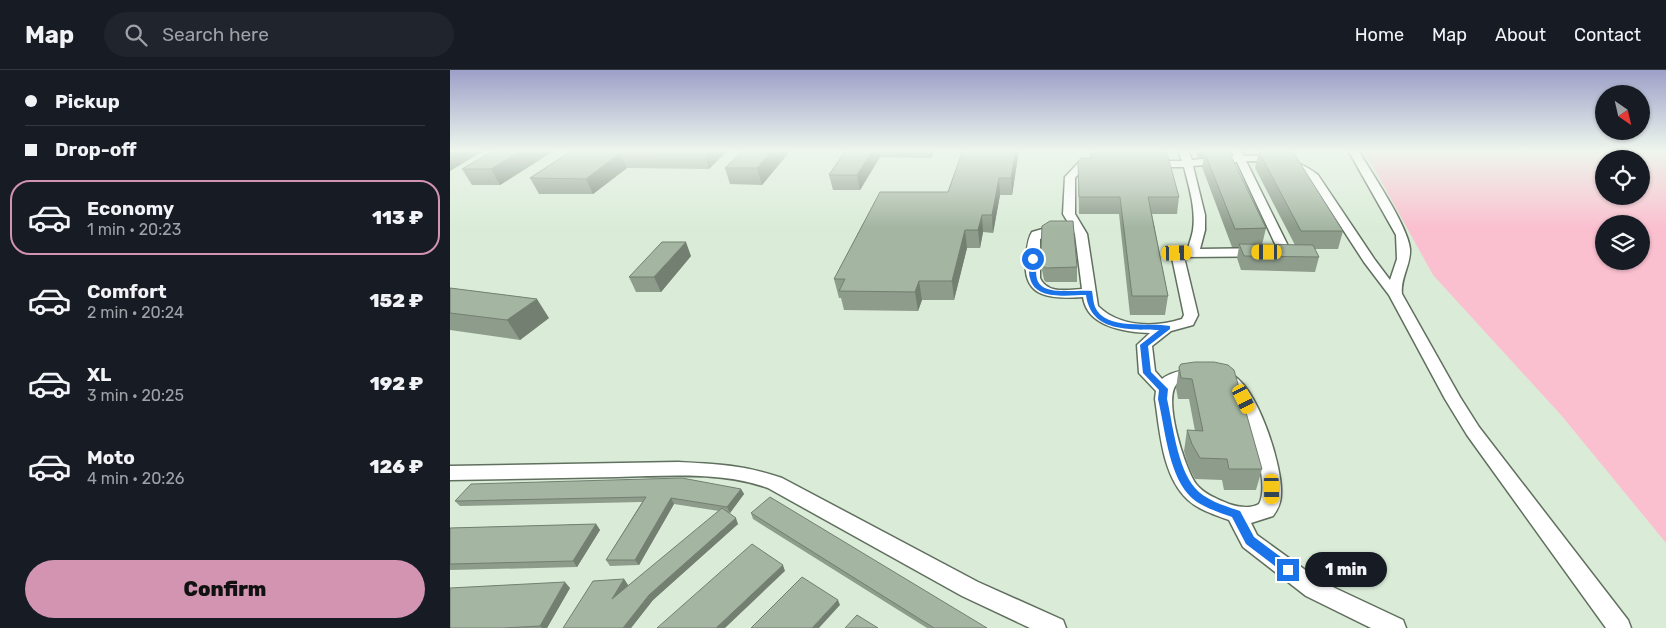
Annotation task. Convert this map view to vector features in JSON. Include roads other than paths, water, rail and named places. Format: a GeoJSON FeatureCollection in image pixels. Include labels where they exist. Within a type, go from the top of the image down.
{"type":"FeatureCollection","features":[{"type":"Feature","properties":{"kind":"street"},"geometry":{"type":"LineString","coordinates":[[1071,176],[1069,214],[1081,234],[1091,307],[1097,316],[1109,322],[1127,327],[1167,328],[1188,322],[1191,315],[1177,253],[1285,252],[1248,176]]}},
{"type":"Feature","properties":{"kind":"street"},"geometry":{"type":"LineString","coordinates":[[1191,176],[1200,229],[1194,243],[1194,252]]}},
{"type":"Feature","properties":{"kind":"street"},"geometry":{"type":"LineString","coordinates":[[1313,176],[1370,262],[1394,294],[1473,431],[1620,628]]}},
{"type":"Feature","properties":{"kind":"street"},"geometry":{"type":"LineString","coordinates":[[1368,176],[1402,235],[1405,250],[1394,294]]}},
{"type":"Feature","properties":{"kind":"street"},"geometry":{"type":"LineString","coordinates":[[1074,225],[1047,230],[1036,236],[1034,239],[1033,278],[1036,285],[1052,293],[1089,293]]}},
{"type":"Feature","properties":{"kind":"street"},"geometry":{"type":"LineString","coordinates":[[1163,389],[1147,373],[1144,345],[1167,328]]}},
{"type":"Feature","properties":{"kind":"street"},"geometry":{"type":"LineString","coordinates":[[1197,375],[1220,376],[1235,383],[1261,434],[1271,475],[1272,502],[1266,509],[1255,515],[1236,514],[1214,506],[1192,492],[1180,473],[1163,399],[1163,389],[1168,381],[1177,377],[1197,375]]}},
{"type":"Feature","properties":{"kind":"street"},"geometry":{"type":"LineString","coordinates":[[450,473],[678,469],[715,470],[755,476],[793,492],[970,589],[1055,628]]}},
{"type":"Feature","properties":{"kind":"street"},"geometry":{"type":"LineString","coordinates":[[1236,514],[1250,541],[1314,589],[1395,628]]}}]}
